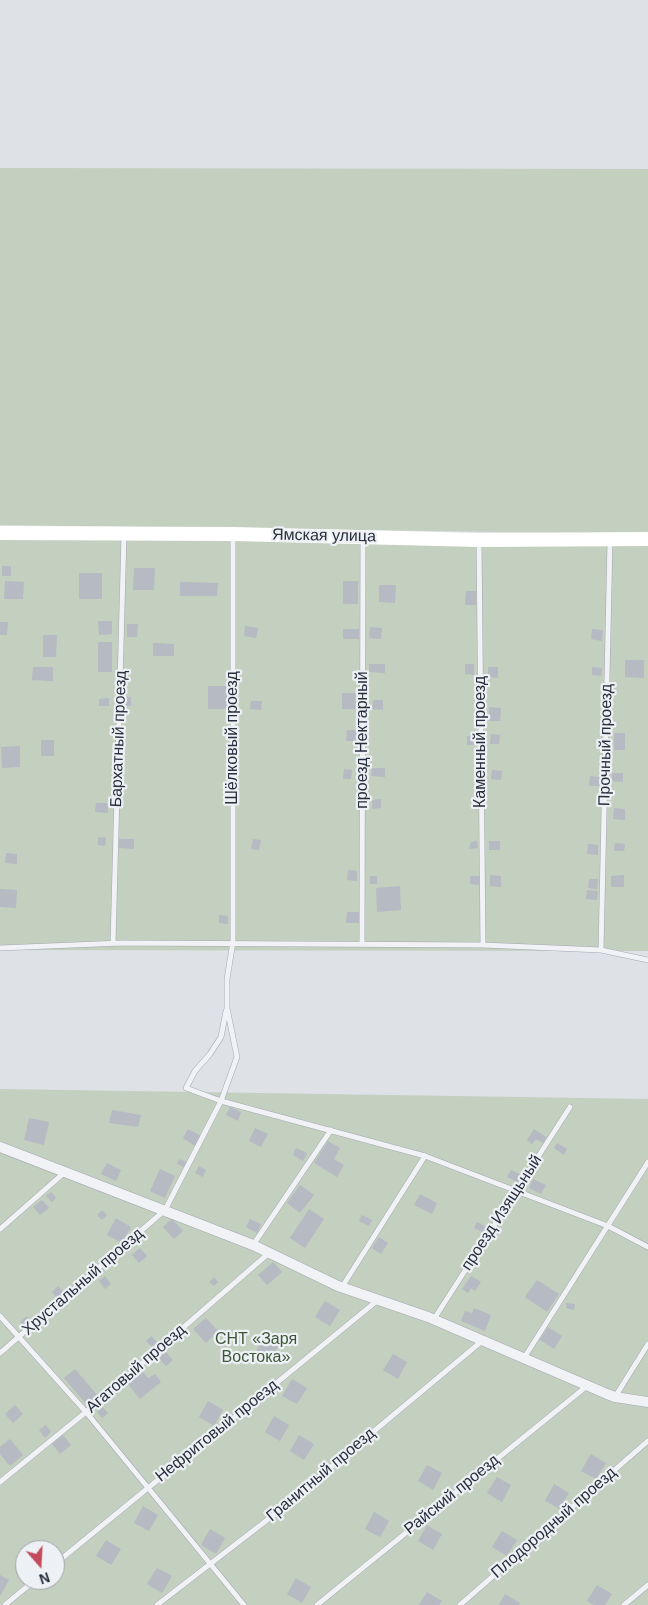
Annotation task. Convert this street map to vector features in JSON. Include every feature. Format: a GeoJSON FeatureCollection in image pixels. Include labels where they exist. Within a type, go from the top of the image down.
{"type":"FeatureCollection","features":[{"type":"Feature","properties":{"kind":"street","name":"Ямская улица"},"geometry":{"type":"LineString","coordinates":[[0,533],[233,534],[479,540],[648,539]]}},
{"type":"Feature","properties":{"kind":"street"},"geometry":{"type":"LineString","coordinates":[[0,1148],[253,1245],[342,1287],[434,1320],[615,1397],[648,1402]]}},
{"type":"Feature","properties":{"kind":"lane","name":"Бархатный проезд"},"geometry":{"type":"LineString","coordinates":[[113,943],[124,534]]}},
{"type":"Feature","properties":{"kind":"lane","name":"Шёлковый проезд"},"geometry":{"type":"LineString","coordinates":[[227,1008],[227,980],[233,942],[233,534]]}},
{"type":"Feature","properties":{"kind":"lane","name":"проезд Нектарный"},"geometry":{"type":"LineString","coordinates":[[362,944],[363,537]]}},
{"type":"Feature","properties":{"kind":"lane","name":"Прочный проезд"},"geometry":{"type":"LineString","coordinates":[[601,950],[610,539]]}},
{"type":"Feature","properties":{"kind":"lane","name":"Каменный проезд"},"geometry":{"type":"LineString","coordinates":[[479,540],[482,945]]}},
{"type":"Feature","properties":{"kind":"lane"},"geometry":{"type":"LineString","coordinates":[[0,948],[113,943],[233,942],[482,945],[601,950],[648,960]]}},
{"type":"Feature","properties":{"kind":"lane"},"geometry":{"type":"LineString","coordinates":[[165,1210],[221,1101],[237,1057],[227,1008]]}},
{"type":"Feature","properties":{"kind":"lane"},"geometry":{"type":"LineString","coordinates":[[227,1008],[221,1037],[210,1054],[195,1071],[186,1088],[221,1101],[425,1156],[608,1226],[648,1248]]}},
{"type":"Feature","properties":{"kind":"lane","name":"проезд Изящьный"},"geometry":{"type":"LineString","coordinates":[[434,1320],[570,1107]]}},
{"type":"Feature","properties":{"kind":"lane"},"geometry":{"type":"LineString","coordinates":[[253,1245],[331,1130]]}},
{"type":"Feature","properties":{"kind":"lane"},"geometry":{"type":"LineString","coordinates":[[342,1287],[425,1156]]}},
{"type":"Feature","properties":{"kind":"lane"},"geometry":{"type":"LineString","coordinates":[[524,1358],[648,1162]]}},
{"type":"Feature","properties":{"kind":"lane"},"geometry":{"type":"LineString","coordinates":[[0,1229],[65,1172]]}},
{"type":"Feature","properties":{"kind":"lane","name":"Хрустальный проезд"},"geometry":{"type":"LineString","coordinates":[[0,1353],[165,1210]]}},
{"type":"Feature","properties":{"kind":"lane","name":"Агатовый проезд"},"geometry":{"type":"LineString","coordinates":[[0,1482],[86,1412],[269,1254]]}},
{"type":"Feature","properties":{"kind":"lane","name":"Нефритовый проезд"},"geometry":{"type":"LineString","coordinates":[[65,1556],[379,1299]]}},
{"type":"Feature","properties":{"kind":"lane"},"geometry":{"type":"LineString","coordinates":[[0,1316],[86,1412],[244,1605]]}},
{"type":"Feature","properties":{"kind":"lane","name":"Гранитный проезд"},"geometry":{"type":"LineString","coordinates":[[157,1605],[271,1517],[482,1341]]}},
{"type":"Feature","properties":{"kind":"lane"},"geometry":{"type":"LineString","coordinates":[[615,1397],[648,1344]]}},
{"type":"Feature","properties":{"kind":"lane","name":"Райский проезд"},"geometry":{"type":"LineString","coordinates":[[317,1605],[587,1386]]}},
{"type":"Feature","properties":{"kind":"lane","name":"Плодородный проезд"},"geometry":{"type":"LineString","coordinates":[[460,1605],[648,1441]]}},
{"type":"Feature","properties":{"kind":"lane"},"geometry":{"type":"LineString","coordinates":[[624,1605],[648,1585]]}},
{"type":"Feature","properties":{"kind":"lane"},"geometry":{"type":"LineString","coordinates":[[5,1605],[23,1590]]}},
{"type":"Feature","properties":{"kind":"green space"},"geometry":{"type":"Polygon","coordinates":[[[0,168],[648,169],[648,534],[0,525],[0,168]]]}},
{"type":"Feature","properties":{"kind":"green space"},"geometry":{"type":"Polygon","coordinates":[[[0,533],[648,539],[648,951],[0,950],[0,533]]]}},
{"type":"Feature","properties":{"kind":"green space","name":"СНТ «Заря Востока»"},"geometry":{"type":"Polygon","coordinates":[[[0,1089],[648,1099],[648,1605],[0,1605],[0,1089]]]}},
{"type":"Feature","properties":{"kind":"building"},"geometry":{"type":"Polygon","coordinates":[[[2,566],[11,566],[11,576],[2,576],[2,566]]]}},
{"type":"Feature","properties":{"kind":"building"},"geometry":{"type":"Polygon","coordinates":[[[134,568],[155,568],[154,590],[133,590],[134,568]]]}},
{"type":"Feature","properties":{"kind":"building"},"geometry":{"type":"Polygon","coordinates":[[[79,573],[102,573],[102,599],[79,599],[79,573]]]}},
{"type":"Feature","properties":{"kind":"building"},"geometry":{"type":"Polygon","coordinates":[[[5,581],[24,582],[23,599],[4,599],[5,581]]]}},
{"type":"Feature","properties":{"kind":"building"},"geometry":{"type":"Polygon","coordinates":[[[343,581],[358,581],[358,604],[343,604],[343,581]]]}},
{"type":"Feature","properties":{"kind":"building"},"geometry":{"type":"Polygon","coordinates":[[[180,582],[218,583],[217,596],[180,596],[180,582]]]}},
{"type":"Feature","properties":{"kind":"building"},"geometry":{"type":"Polygon","coordinates":[[[379,585],[396,585],[395,603],[379,602],[379,585]]]}},
{"type":"Feature","properties":{"kind":"building"},"geometry":{"type":"Polygon","coordinates":[[[466,591],[476,591],[476,605],[465,605],[466,591]]]}},
{"type":"Feature","properties":{"kind":"building"},"geometry":{"type":"Polygon","coordinates":[[[98,621],[112,621],[112,634],[99,635],[98,621]]]}},
{"type":"Feature","properties":{"kind":"building"},"geometry":{"type":"Polygon","coordinates":[[[0,622],[8,622],[7,635],[0,635],[0,622]]]}},
{"type":"Feature","properties":{"kind":"building"},"geometry":{"type":"Polygon","coordinates":[[[127,624],[138,624],[137,637],[127,637],[127,624]]]}},
{"type":"Feature","properties":{"kind":"building"},"geometry":{"type":"Polygon","coordinates":[[[245,626],[258,628],[256,638],[244,636],[245,626]]]}},
{"type":"Feature","properties":{"kind":"building"},"geometry":{"type":"Polygon","coordinates":[[[370,627],[382,628],[381,639],[369,638],[370,627]]]}},
{"type":"Feature","properties":{"kind":"building"},"geometry":{"type":"Polygon","coordinates":[[[343,629],[359,629],[359,639],[343,639],[343,629]]]}},
{"type":"Feature","properties":{"kind":"building"},"geometry":{"type":"Polygon","coordinates":[[[592,629],[603,630],[602,641],[591,639],[592,629]]]}},
{"type":"Feature","properties":{"kind":"building"},"geometry":{"type":"Polygon","coordinates":[[[43,635],[57,635],[56,657],[43,657],[43,635]]]}},
{"type":"Feature","properties":{"kind":"building"},"geometry":{"type":"Polygon","coordinates":[[[98,642],[112,642],[112,672],[98,672],[98,642]]]}},
{"type":"Feature","properties":{"kind":"building"},"geometry":{"type":"Polygon","coordinates":[[[153,643],[174,644],[174,656],[153,656],[153,643]]]}},
{"type":"Feature","properties":{"kind":"building"},"geometry":{"type":"Polygon","coordinates":[[[625,660],[644,660],[644,678],[625,677],[625,660]]]}},
{"type":"Feature","properties":{"kind":"building"},"geometry":{"type":"Polygon","coordinates":[[[369,664],[385,664],[385,673],[369,672],[369,664]]]}},
{"type":"Feature","properties":{"kind":"building"},"geometry":{"type":"Polygon","coordinates":[[[465,664],[474,664],[474,675],[465,674],[465,664]]]}},
{"type":"Feature","properties":{"kind":"building"},"geometry":{"type":"Polygon","coordinates":[[[33,667],[53,667],[53,681],[32,680],[33,667]]]}},
{"type":"Feature","properties":{"kind":"building"},"geometry":{"type":"Polygon","coordinates":[[[488,667],[498,667],[498,678],[488,677],[488,667]]]}},
{"type":"Feature","properties":{"kind":"building"},"geometry":{"type":"Polygon","coordinates":[[[592,667],[602,668],[601,676],[592,675],[592,667]]]}},
{"type":"Feature","properties":{"kind":"building"},"geometry":{"type":"Polygon","coordinates":[[[208,686],[228,686],[227,709],[208,709],[208,686]]]}},
{"type":"Feature","properties":{"kind":"building"},"geometry":{"type":"Polygon","coordinates":[[[342,693],[357,693],[357,709],[342,709],[342,693]]]}},
{"type":"Feature","properties":{"kind":"building"},"geometry":{"type":"Polygon","coordinates":[[[124,697],[131,697],[131,706],[124,706],[124,697]]]}},
{"type":"Feature","properties":{"kind":"building"},"geometry":{"type":"Polygon","coordinates":[[[109,698],[109,706],[99,706],[99,699],[109,698]]]}},
{"type":"Feature","properties":{"kind":"building"},"geometry":{"type":"Polygon","coordinates":[[[373,700],[383,700],[383,710],[372,709],[373,700]]]}},
{"type":"Feature","properties":{"kind":"building"},"geometry":{"type":"Polygon","coordinates":[[[251,701],[262,701],[261,710],[250,709],[251,701]]]}},
{"type":"Feature","properties":{"kind":"building"},"geometry":{"type":"Polygon","coordinates":[[[489,707],[501,708],[500,721],[489,721],[489,707]]]}},
{"type":"Feature","properties":{"kind":"building"},"geometry":{"type":"Polygon","coordinates":[[[347,730],[358,730],[357,741],[346,741],[347,730]]]}},
{"type":"Feature","properties":{"kind":"building"},"geometry":{"type":"Polygon","coordinates":[[[614,733],[625,733],[625,750],[614,750],[614,733]]]}},
{"type":"Feature","properties":{"kind":"building"},"geometry":{"type":"Polygon","coordinates":[[[491,734],[500,735],[499,744],[490,744],[491,734]]]}},
{"type":"Feature","properties":{"kind":"building"},"geometry":{"type":"Polygon","coordinates":[[[467,736],[475,737],[475,745],[467,745],[467,736]]]}},
{"type":"Feature","properties":{"kind":"building"},"geometry":{"type":"Polygon","coordinates":[[[41,740],[54,740],[54,756],[41,756],[41,740]]]}},
{"type":"Feature","properties":{"kind":"building"},"geometry":{"type":"Polygon","coordinates":[[[20,746],[20,767],[2,768],[1,747],[20,746]]]}},
{"type":"Feature","properties":{"kind":"building"},"geometry":{"type":"Polygon","coordinates":[[[372,768],[385,768],[385,777],[371,776],[372,768]]]}},
{"type":"Feature","properties":{"kind":"building"},"geometry":{"type":"Polygon","coordinates":[[[344,769],[352,770],[351,779],[343,779],[344,769]]]}},
{"type":"Feature","properties":{"kind":"building"},"geometry":{"type":"Polygon","coordinates":[[[492,770],[502,771],[501,780],[491,779],[492,770]]]}},
{"type":"Feature","properties":{"kind":"building"},"geometry":{"type":"Polygon","coordinates":[[[612,773],[623,773],[623,782],[611,781],[612,773]]]}},
{"type":"Feature","properties":{"kind":"building"},"geometry":{"type":"Polygon","coordinates":[[[590,776],[600,777],[599,786],[589,786],[590,776]]]}},
{"type":"Feature","properties":{"kind":"building"},"geometry":{"type":"Polygon","coordinates":[[[381,799],[381,808],[372,809],[372,800],[381,799]]]}},
{"type":"Feature","properties":{"kind":"building"},"geometry":{"type":"Polygon","coordinates":[[[96,803],[108,803],[108,813],[95,812],[96,803]]]}},
{"type":"Feature","properties":{"kind":"building"},"geometry":{"type":"Polygon","coordinates":[[[614,808],[625,809],[625,820],[613,819],[614,808]]]}},
{"type":"Feature","properties":{"kind":"building"},"geometry":{"type":"Polygon","coordinates":[[[98,837],[106,838],[105,846],[98,845],[98,837]]]}},
{"type":"Feature","properties":{"kind":"building"},"geometry":{"type":"Polygon","coordinates":[[[119,839],[134,839],[134,849],[119,848],[119,839]]]}},
{"type":"Feature","properties":{"kind":"building"},"geometry":{"type":"Polygon","coordinates":[[[253,839],[261,840],[259,850],[251,849],[253,839]]]}},
{"type":"Feature","properties":{"kind":"building"},"geometry":{"type":"Polygon","coordinates":[[[477,841],[478,848],[469,849],[471,842],[477,841]]]}},
{"type":"Feature","properties":{"kind":"building"},"geometry":{"type":"Polygon","coordinates":[[[489,841],[500,841],[500,850],[489,850],[489,841]]]}},
{"type":"Feature","properties":{"kind":"building"},"geometry":{"type":"Polygon","coordinates":[[[615,843],[625,844],[624,851],[614,851],[615,843]]]}},
{"type":"Feature","properties":{"kind":"building"},"geometry":{"type":"Polygon","coordinates":[[[588,844],[598,845],[598,855],[587,854],[588,844]]]}},
{"type":"Feature","properties":{"kind":"building"},"geometry":{"type":"Polygon","coordinates":[[[6,853],[17,854],[17,864],[5,863],[6,853]]]}},
{"type":"Feature","properties":{"kind":"building"},"geometry":{"type":"Polygon","coordinates":[[[348,870],[357,871],[357,881],[347,880],[348,870]]]}},
{"type":"Feature","properties":{"kind":"building"},"geometry":{"type":"Polygon","coordinates":[[[490,875],[501,876],[501,887],[490,886],[490,875]]]}},
{"type":"Feature","properties":{"kind":"building"},"geometry":{"type":"Polygon","coordinates":[[[624,875],[624,887],[611,887],[611,876],[624,875]]]}},
{"type":"Feature","properties":{"kind":"building"},"geometry":{"type":"Polygon","coordinates":[[[370,876],[377,876],[377,884],[370,884],[370,876]]]}},
{"type":"Feature","properties":{"kind":"building"},"geometry":{"type":"Polygon","coordinates":[[[470,876],[480,876],[479,885],[470,884],[470,876]]]}},
{"type":"Feature","properties":{"kind":"building"},"geometry":{"type":"Polygon","coordinates":[[[589,879],[598,879],[597,889],[588,888],[589,879]]]}},
{"type":"Feature","properties":{"kind":"building"},"geometry":{"type":"Polygon","coordinates":[[[400,886],[401,910],[377,912],[376,888],[400,886]]]}},
{"type":"Feature","properties":{"kind":"building"},"geometry":{"type":"Polygon","coordinates":[[[0,889],[17,890],[16,908],[0,907],[0,889]]]}},
{"type":"Feature","properties":{"kind":"building"},"geometry":{"type":"Polygon","coordinates":[[[587,890],[598,891],[597,900],[586,899],[587,890]]]}},
{"type":"Feature","properties":{"kind":"building"},"geometry":{"type":"Polygon","coordinates":[[[347,912],[360,912],[360,923],[346,923],[347,912]]]}},
{"type":"Feature","properties":{"kind":"building"},"geometry":{"type":"Polygon","coordinates":[[[219,915],[228,916],[228,924],[219,923],[219,915]]]}},
{"type":"Feature","properties":{"kind":"building"},"geometry":{"type":"Polygon","coordinates":[[[230,1107],[241,1112],[238,1121],[226,1115],[230,1107]]]}},
{"type":"Feature","properties":{"kind":"building"},"geometry":{"type":"Polygon","coordinates":[[[112,1110],[141,1115],[138,1127],[109,1123],[112,1110]]]}},
{"type":"Feature","properties":{"kind":"building"},"geometry":{"type":"Polygon","coordinates":[[[29,1118],[49,1122],[44,1145],[24,1140],[29,1118]]]}},
{"type":"Feature","properties":{"kind":"building"},"geometry":{"type":"Polygon","coordinates":[[[255,1128],[268,1134],[261,1147],[249,1141],[255,1128]]]}},
{"type":"Feature","properties":{"kind":"building"},"geometry":{"type":"Polygon","coordinates":[[[188,1129],[201,1136],[195,1146],[183,1138],[188,1129]]]}},
{"type":"Feature","properties":{"kind":"building"},"geometry":{"type":"Polygon","coordinates":[[[534,1129],[546,1137],[543,1143],[536,1139],[532,1144],[527,1140],[534,1129]]]}},
{"type":"Feature","properties":{"kind":"building"},"geometry":{"type":"Polygon","coordinates":[[[328,1141],[340,1148],[334,1159],[344,1165],[337,1177],[314,1163],[328,1141]]]}},
{"type":"Feature","properties":{"kind":"building"},"geometry":{"type":"Polygon","coordinates":[[[557,1143],[567,1149],[564,1155],[554,1148],[557,1143]]]}},
{"type":"Feature","properties":{"kind":"building"},"geometry":{"type":"Polygon","coordinates":[[[296,1148],[307,1153],[303,1161],[293,1155],[296,1148]]]}},
{"type":"Feature","properties":{"kind":"building"},"geometry":{"type":"Polygon","coordinates":[[[179,1159],[186,1162],[184,1167],[177,1164],[179,1159]]]}},
{"type":"Feature","properties":{"kind":"building"},"geometry":{"type":"Polygon","coordinates":[[[107,1163],[121,1170],[116,1181],[101,1174],[107,1163]]]}},
{"type":"Feature","properties":{"kind":"building"},"geometry":{"type":"Polygon","coordinates":[[[199,1166],[206,1170],[203,1177],[195,1173],[199,1166]]]}},
{"type":"Feature","properties":{"kind":"building"},"geometry":{"type":"Polygon","coordinates":[[[160,1169],[175,1176],[165,1198],[150,1191],[160,1169]]]}},
{"type":"Feature","properties":{"kind":"building"},"geometry":{"type":"Polygon","coordinates":[[[511,1170],[521,1175],[517,1182],[507,1177],[511,1170]]]}},
{"type":"Feature","properties":{"kind":"building"},"geometry":{"type":"Polygon","coordinates":[[[533,1179],[546,1185],[541,1194],[529,1188],[533,1179]]]}},
{"type":"Feature","properties":{"kind":"building"},"geometry":{"type":"Polygon","coordinates":[[[300,1185],[314,1195],[300,1213],[287,1203],[300,1185]]]}},
{"type":"Feature","properties":{"kind":"building"},"geometry":{"type":"Polygon","coordinates":[[[51,1192],[56,1198],[52,1202],[46,1196],[51,1192]]]}},
{"type":"Feature","properties":{"kind":"building"},"geometry":{"type":"Polygon","coordinates":[[[420,1194],[437,1203],[432,1214],[414,1205],[420,1194]]]}},
{"type":"Feature","properties":{"kind":"building"},"geometry":{"type":"Polygon","coordinates":[[[42,1200],[49,1208],[40,1215],[33,1207],[42,1200]]]}},
{"type":"Feature","properties":{"kind":"building"},"geometry":{"type":"Polygon","coordinates":[[[309,1209],[324,1219],[305,1248],[290,1238],[309,1209]]]}},
{"type":"Feature","properties":{"kind":"building"},"geometry":{"type":"Polygon","coordinates":[[[102,1210],[107,1215],[102,1220],[97,1215],[102,1210]]]}},
{"type":"Feature","properties":{"kind":"building"},"geometry":{"type":"Polygon","coordinates":[[[362,1215],[372,1220],[369,1226],[359,1221],[362,1215]]]}},
{"type":"Feature","properties":{"kind":"building"},"geometry":{"type":"Polygon","coordinates":[[[116,1218],[131,1227],[122,1243],[107,1235],[116,1218]]]}},
{"type":"Feature","properties":{"kind":"building"},"geometry":{"type":"Polygon","coordinates":[[[172,1219],[183,1231],[174,1239],[163,1227],[172,1219]]]}},
{"type":"Feature","properties":{"kind":"building"},"geometry":{"type":"Polygon","coordinates":[[[250,1219],[261,1224],[257,1233],[246,1227],[250,1219]]]}},
{"type":"Feature","properties":{"kind":"building"},"geometry":{"type":"Polygon","coordinates":[[[477,1222],[487,1227],[484,1233],[474,1228],[477,1222]]]}},
{"type":"Feature","properties":{"kind":"building"},"geometry":{"type":"Polygon","coordinates":[[[379,1237],[388,1243],[381,1254],[372,1248],[379,1237]]]}},
{"type":"Feature","properties":{"kind":"building"},"geometry":{"type":"Polygon","coordinates":[[[140,1248],[147,1256],[139,1263],[132,1255],[140,1248]]]}},
{"type":"Feature","properties":{"kind":"building"},"geometry":{"type":"Polygon","coordinates":[[[273,1262],[282,1272],[267,1285],[258,1275],[273,1262]]]}},
{"type":"Feature","properties":{"kind":"building"},"geometry":{"type":"Polygon","coordinates":[[[105,1276],[111,1284],[105,1289],[99,1281],[105,1276]]]}},
{"type":"Feature","properties":{"kind":"building"},"geometry":{"type":"Polygon","coordinates":[[[471,1276],[481,1282],[475,1291],[471,1288],[468,1293],[462,1289],[471,1276]]]}},
{"type":"Feature","properties":{"kind":"building"},"geometry":{"type":"Polygon","coordinates":[[[214,1277],[218,1282],[214,1286],[209,1282],[214,1277]]]}},
{"type":"Feature","properties":{"kind":"building"},"geometry":{"type":"Polygon","coordinates":[[[537,1280],[559,1294],[547,1312],[525,1297],[537,1280]]]}},
{"type":"Feature","properties":{"kind":"building"},"geometry":{"type":"Polygon","coordinates":[[[58,1286],[65,1294],[58,1299],[52,1292],[58,1286]]]}},
{"type":"Feature","properties":{"kind":"building"},"geometry":{"type":"Polygon","coordinates":[[[325,1301],[340,1310],[330,1326],[315,1317],[325,1301]]]}},
{"type":"Feature","properties":{"kind":"building"},"geometry":{"type":"Polygon","coordinates":[[[566,1303],[575,1304],[574,1310],[566,1308],[566,1303]]]}},
{"type":"Feature","properties":{"kind":"building"},"geometry":{"type":"Polygon","coordinates":[[[474,1308],[491,1315],[485,1331],[461,1321],[465,1311],[472,1313],[474,1308]]]}},
{"type":"Feature","properties":{"kind":"building"},"geometry":{"type":"Polygon","coordinates":[[[27,1316],[32,1322],[25,1327],[20,1322],[27,1316]]]}},
{"type":"Feature","properties":{"kind":"building"},"geometry":{"type":"Polygon","coordinates":[[[206,1318],[218,1331],[206,1343],[193,1329],[206,1318]]]}},
{"type":"Feature","properties":{"kind":"building"},"geometry":{"type":"Polygon","coordinates":[[[548,1327],[562,1336],[554,1349],[540,1340],[548,1327]]]}},
{"type":"Feature","properties":{"kind":"building"},"geometry":{"type":"Polygon","coordinates":[[[151,1336],[157,1342],[152,1347],[146,1341],[151,1336]]]}},
{"type":"Feature","properties":{"kind":"building"},"geometry":{"type":"Polygon","coordinates":[[[263,1339],[278,1347],[269,1363],[254,1355],[263,1339]]]}},
{"type":"Feature","properties":{"kind":"building"},"geometry":{"type":"Polygon","coordinates":[[[166,1352],[173,1360],[166,1366],[159,1358],[166,1352]]]}},
{"type":"Feature","properties":{"kind":"building"},"geometry":{"type":"Polygon","coordinates":[[[393,1354],[407,1362],[398,1379],[383,1370],[393,1354]]]}},
{"type":"Feature","properties":{"kind":"building"},"geometry":{"type":"Polygon","coordinates":[[[75,1369],[98,1396],[87,1405],[64,1378],[75,1369]]]}},
{"type":"Feature","properties":{"kind":"building"},"geometry":{"type":"Polygon","coordinates":[[[143,1372],[148,1378],[155,1374],[161,1382],[140,1399],[128,1384],[143,1372]]]}},
{"type":"Feature","properties":{"kind":"building"},"geometry":{"type":"Polygon","coordinates":[[[292,1379],[307,1388],[297,1404],[282,1396],[292,1379]]]}},
{"type":"Feature","properties":{"kind":"building"},"geometry":{"type":"Polygon","coordinates":[[[208,1401],[223,1410],[214,1426],[199,1417],[208,1401]]]}},
{"type":"Feature","properties":{"kind":"building"},"geometry":{"type":"Polygon","coordinates":[[[15,1405],[23,1414],[13,1423],[5,1414],[15,1405]]]}},
{"type":"Feature","properties":{"kind":"building"},"geometry":{"type":"Polygon","coordinates":[[[103,1407],[108,1413],[102,1418],[97,1412],[103,1407]]]}},
{"type":"Feature","properties":{"kind":"building"},"geometry":{"type":"Polygon","coordinates":[[[274,1416],[289,1425],[280,1441],[265,1432],[274,1416]]]}},
{"type":"Feature","properties":{"kind":"building"},"geometry":{"type":"Polygon","coordinates":[[[46,1425],[51,1432],[45,1438],[39,1430],[46,1425]]]}},
{"type":"Feature","properties":{"kind":"building"},"geometry":{"type":"Polygon","coordinates":[[[63,1435],[71,1445],[60,1454],[52,1444],[63,1435]]]}},
{"type":"Feature","properties":{"kind":"building"},"geometry":{"type":"Polygon","coordinates":[[[299,1435],[314,1444],[304,1460],[290,1451],[299,1435]]]}},
{"type":"Feature","properties":{"kind":"building"},"geometry":{"type":"Polygon","coordinates":[[[10,1439],[23,1455],[10,1466],[0,1454],[0,1447],[10,1439]]]}},
{"type":"Feature","properties":{"kind":"building"},"geometry":{"type":"Polygon","coordinates":[[[591,1454],[606,1463],[596,1479],[581,1471],[591,1454]]]}},
{"type":"Feature","properties":{"kind":"building"},"geometry":{"type":"Polygon","coordinates":[[[427,1465],[442,1473],[433,1490],[418,1481],[427,1465]]]}},
{"type":"Feature","properties":{"kind":"building"},"geometry":{"type":"Polygon","coordinates":[[[497,1477],[511,1485],[502,1502],[487,1493],[497,1477]]]}},
{"type":"Feature","properties":{"kind":"building"},"geometry":{"type":"Polygon","coordinates":[[[554,1484],[569,1493],[560,1509],[545,1501],[554,1484]]]}},
{"type":"Feature","properties":{"kind":"building"},"geometry":{"type":"Polygon","coordinates":[[[143,1506],[158,1515],[149,1531],[134,1523],[143,1506]]]}},
{"type":"Feature","properties":{"kind":"building"},"geometry":{"type":"Polygon","coordinates":[[[374,1512],[389,1521],[380,1537],[365,1529],[374,1512]]]}},
{"type":"Feature","properties":{"kind":"building"},"geometry":{"type":"Polygon","coordinates":[[[427,1525],[442,1534],[433,1550],[418,1541],[427,1525]]]}},
{"type":"Feature","properties":{"kind":"building"},"geometry":{"type":"Polygon","coordinates":[[[210,1529],[225,1538],[216,1554],[201,1545],[210,1529]]]}},
{"type":"Feature","properties":{"kind":"building"},"geometry":{"type":"Polygon","coordinates":[[[502,1531],[517,1540],[507,1556],[492,1547],[502,1531]]]}},
{"type":"Feature","properties":{"kind":"building"},"geometry":{"type":"Polygon","coordinates":[[[106,1540],[121,1549],[111,1565],[96,1556],[106,1540]]]}},
{"type":"Feature","properties":{"kind":"building"},"geometry":{"type":"Polygon","coordinates":[[[157,1568],[172,1576],[162,1593],[147,1584],[157,1568]]]}},
{"type":"Feature","properties":{"kind":"building"},"geometry":{"type":"Polygon","coordinates":[[[0,1575],[9,1580],[0,1596],[0,1575]]]}},
{"type":"Feature","properties":{"kind":"building"},"geometry":{"type":"Polygon","coordinates":[[[296,1578],[311,1587],[302,1603],[287,1594],[296,1578]]]}},
{"type":"Feature","properties":{"kind":"building"},"geometry":{"type":"Polygon","coordinates":[[[597,1585],[612,1594],[605,1605],[594,1605],[587,1601],[597,1585]]]}},
{"type":"Feature","properties":{"kind":"building"},"geometry":{"type":"Polygon","coordinates":[[[427,1592],[442,1601],[439,1605],[419,1605],[427,1592]]]}},
{"type":"Feature","properties":{"kind":"building"},"geometry":{"type":"Polygon","coordinates":[[[505,1594],[520,1603],[519,1605],[499,1605],[505,1594]]]}}]}
